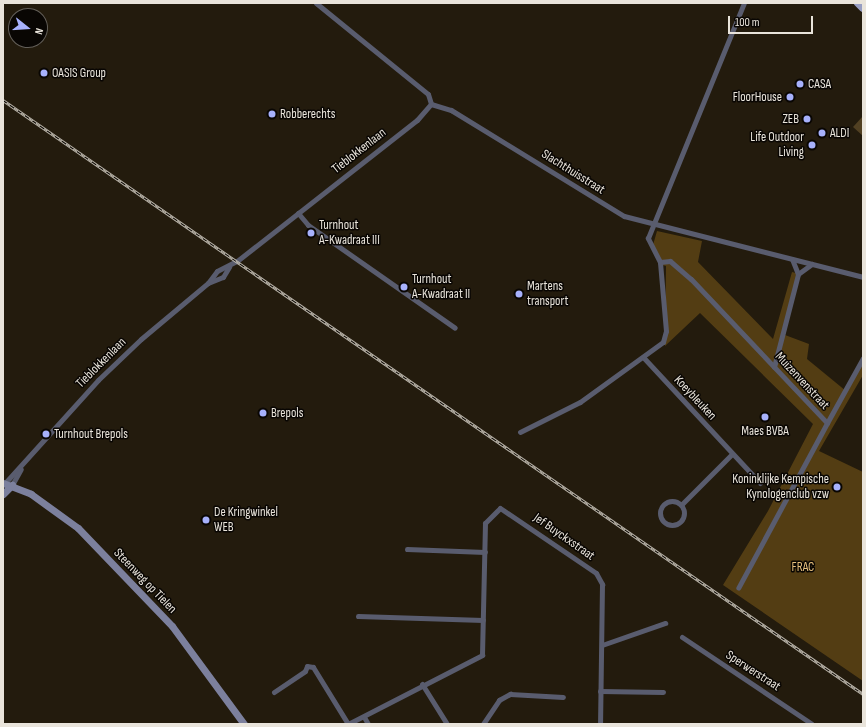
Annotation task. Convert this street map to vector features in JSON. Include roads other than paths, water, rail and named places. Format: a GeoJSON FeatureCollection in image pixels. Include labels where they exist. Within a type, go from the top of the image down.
{"type":"FeatureCollection","features":[{"type":"Feature","properties":{"kind":"main road"},"geometry":{"type":"LineString","coordinates":[[858,3],[863,8]]}},
{"type":"Feature","properties":{"kind":"street"},"geometry":{"type":"LineString","coordinates":[[316,3],[428,94],[431,104]]}},
{"type":"Feature","properties":{"kind":"street"},"geometry":{"type":"LineString","coordinates":[[520,432],[580,402],[663,342],[666,331],[660,262],[648,244],[649,234],[655,226],[744,3]]}},
{"type":"Feature","properties":{"kind":"street","name":"Tieblokkenlaan"},"geometry":{"type":"LineString","coordinates":[[6,484],[21,469],[98,380],[208,283],[217,272],[229,267],[417,120],[431,104]]}},
{"type":"Feature","properties":{"kind":"street","name":"Slachthuisstraat"},"geometry":{"type":"LineString","coordinates":[[431,104],[451,110],[624,216],[655,226],[863,277]]}},
{"type":"Feature","properties":{"kind":"street"},"geometry":{"type":"LineString","coordinates":[[298,213],[308,225],[455,328]]}},
{"type":"Feature","properties":{"kind":"street"},"geometry":{"type":"LineString","coordinates":[[774,367],[798,274],[792,259]]}},
{"type":"Feature","properties":{"kind":"street","name":"Muizenvenstraat"},"geometry":{"type":"LineString","coordinates":[[660,262],[670,261],[691,280],[827,423],[738,588]]}},
{"type":"Feature","properties":{"kind":"street"},"geometry":{"type":"LineString","coordinates":[[798,274],[812,264]]}},
{"type":"Feature","properties":{"kind":"street","name":"Koeybleuken"},"geometry":{"type":"LineString","coordinates":[[643,357],[760,483]]}},
{"type":"Feature","properties":{"kind":"street"},"geometry":{"type":"LineString","coordinates":[[827,423],[863,358]]}},
{"type":"Feature","properties":{"kind":"street"},"geometry":{"type":"LineString","coordinates":[[681,505],[732,454]]}},
{"type":"Feature","properties":{"kind":"street"},"geometry":{"type":"LineString","coordinates":[[3,494],[6,484]]}},
{"type":"Feature","properties":{"kind":"street","name":"Steenweg op Tielen"},"geometry":{"type":"LineString","coordinates":[[6,484],[57,510],[142,594],[172,626],[244,724]]}},
{"type":"Feature","properties":{"kind":"street"},"geometry":{"type":"LineString","coordinates":[[666,503],[681,505],[684,514],[680,522],[672,525],[664,521],[661,511],[666,503]]}},
{"type":"Feature","properties":{"kind":"street","name":"Jef Buyckxstraat"},"geometry":{"type":"LineString","coordinates":[[274,692],[305,671],[307,666],[313,667],[348,724],[364,717],[422,684],[482,655],[486,520],[503,508],[596,573],[604,593],[600,724]]}},
{"type":"Feature","properties":{"kind":"street"},"geometry":{"type":"LineString","coordinates":[[407,549],[485,552]]}},
{"type":"Feature","properties":{"kind":"street"},"geometry":{"type":"LineString","coordinates":[[358,616],[483,620]]}},
{"type":"Feature","properties":{"kind":"street"},"geometry":{"type":"LineString","coordinates":[[602,645],[665,623]]}},
{"type":"Feature","properties":{"kind":"street","name":"Sperwerstraat"},"geometry":{"type":"LineString","coordinates":[[682,637],[812,724]]}},
{"type":"Feature","properties":{"kind":"street"},"geometry":{"type":"LineString","coordinates":[[422,684],[447,724]]}},
{"type":"Feature","properties":{"kind":"street"},"geometry":{"type":"LineString","coordinates":[[600,691],[663,692]]}},
{"type":"Feature","properties":{"kind":"street"},"geometry":{"type":"LineString","coordinates":[[483,724],[499,700],[510,694],[564,697]]}},
{"type":"Feature","properties":{"kind":"street"},"geometry":{"type":"LineString","coordinates":[[364,717],[368,724]]}},
{"type":"Feature","properties":{"kind":"railway"},"geometry":{"type":"LineString","coordinates":[[3,100],[863,694]]}},
{"type":"Feature","properties":{"kind":"place","name":"OASIS Group"},"geometry":{"type":"Point","coordinates":[44,73]}},
{"type":"Feature","properties":{"kind":"place","name":"CASA"},"geometry":{"type":"Point","coordinates":[800,84]}},
{"type":"Feature","properties":{"kind":"place","name":"FloorHouse"},"geometry":{"type":"Point","coordinates":[790,97]}},
{"type":"Feature","properties":{"kind":"place","name":"Robberechts"},"geometry":{"type":"Point","coordinates":[272,114]}},
{"type":"Feature","properties":{"kind":"place","name":"ZEB"},"geometry":{"type":"Point","coordinates":[807,119]}},
{"type":"Feature","properties":{"kind":"place","name":"ALDI"},"geometry":{"type":"Point","coordinates":[822,133]}},
{"type":"Feature","properties":{"kind":"place","name":"Life Outdoor Living"},"geometry":{"type":"Point","coordinates":[812,145]}},
{"type":"Feature","properties":{"kind":"place","name":"Turnhout A-Kwadraat III"},"geometry":{"type":"Point","coordinates":[311,233]}},
{"type":"Feature","properties":{"kind":"place","name":"Turnhout A-Kwadraat II"},"geometry":{"type":"Point","coordinates":[404,287]}},
{"type":"Feature","properties":{"kind":"place","name":"Martens transport"},"geometry":{"type":"Point","coordinates":[519,294]}},
{"type":"Feature","properties":{"kind":"place","name":"Brepols"},"geometry":{"type":"Point","coordinates":[263,413]}},
{"type":"Feature","properties":{"kind":"place","name":"Maes BVBA"},"geometry":{"type":"Point","coordinates":[765,417]}},
{"type":"Feature","properties":{"kind":"place","name":"Turnhout Brepols"},"geometry":{"type":"Point","coordinates":[46,434]}},
{"type":"Feature","properties":{"kind":"place","name":"Koninklijke Kempische Kynologenclub vzw"},"geometry":{"type":"Point","coordinates":[837,487]}},
{"type":"Feature","properties":{"kind":"place","name":"De Kringwinkel WEB"},"geometry":{"type":"Point","coordinates":[206,520]}},
{"type":"Feature","properties":{"kind":"park label","name":"FRAC"},"geometry":{"type":"Point","coordinates":[803,567]}}]}
